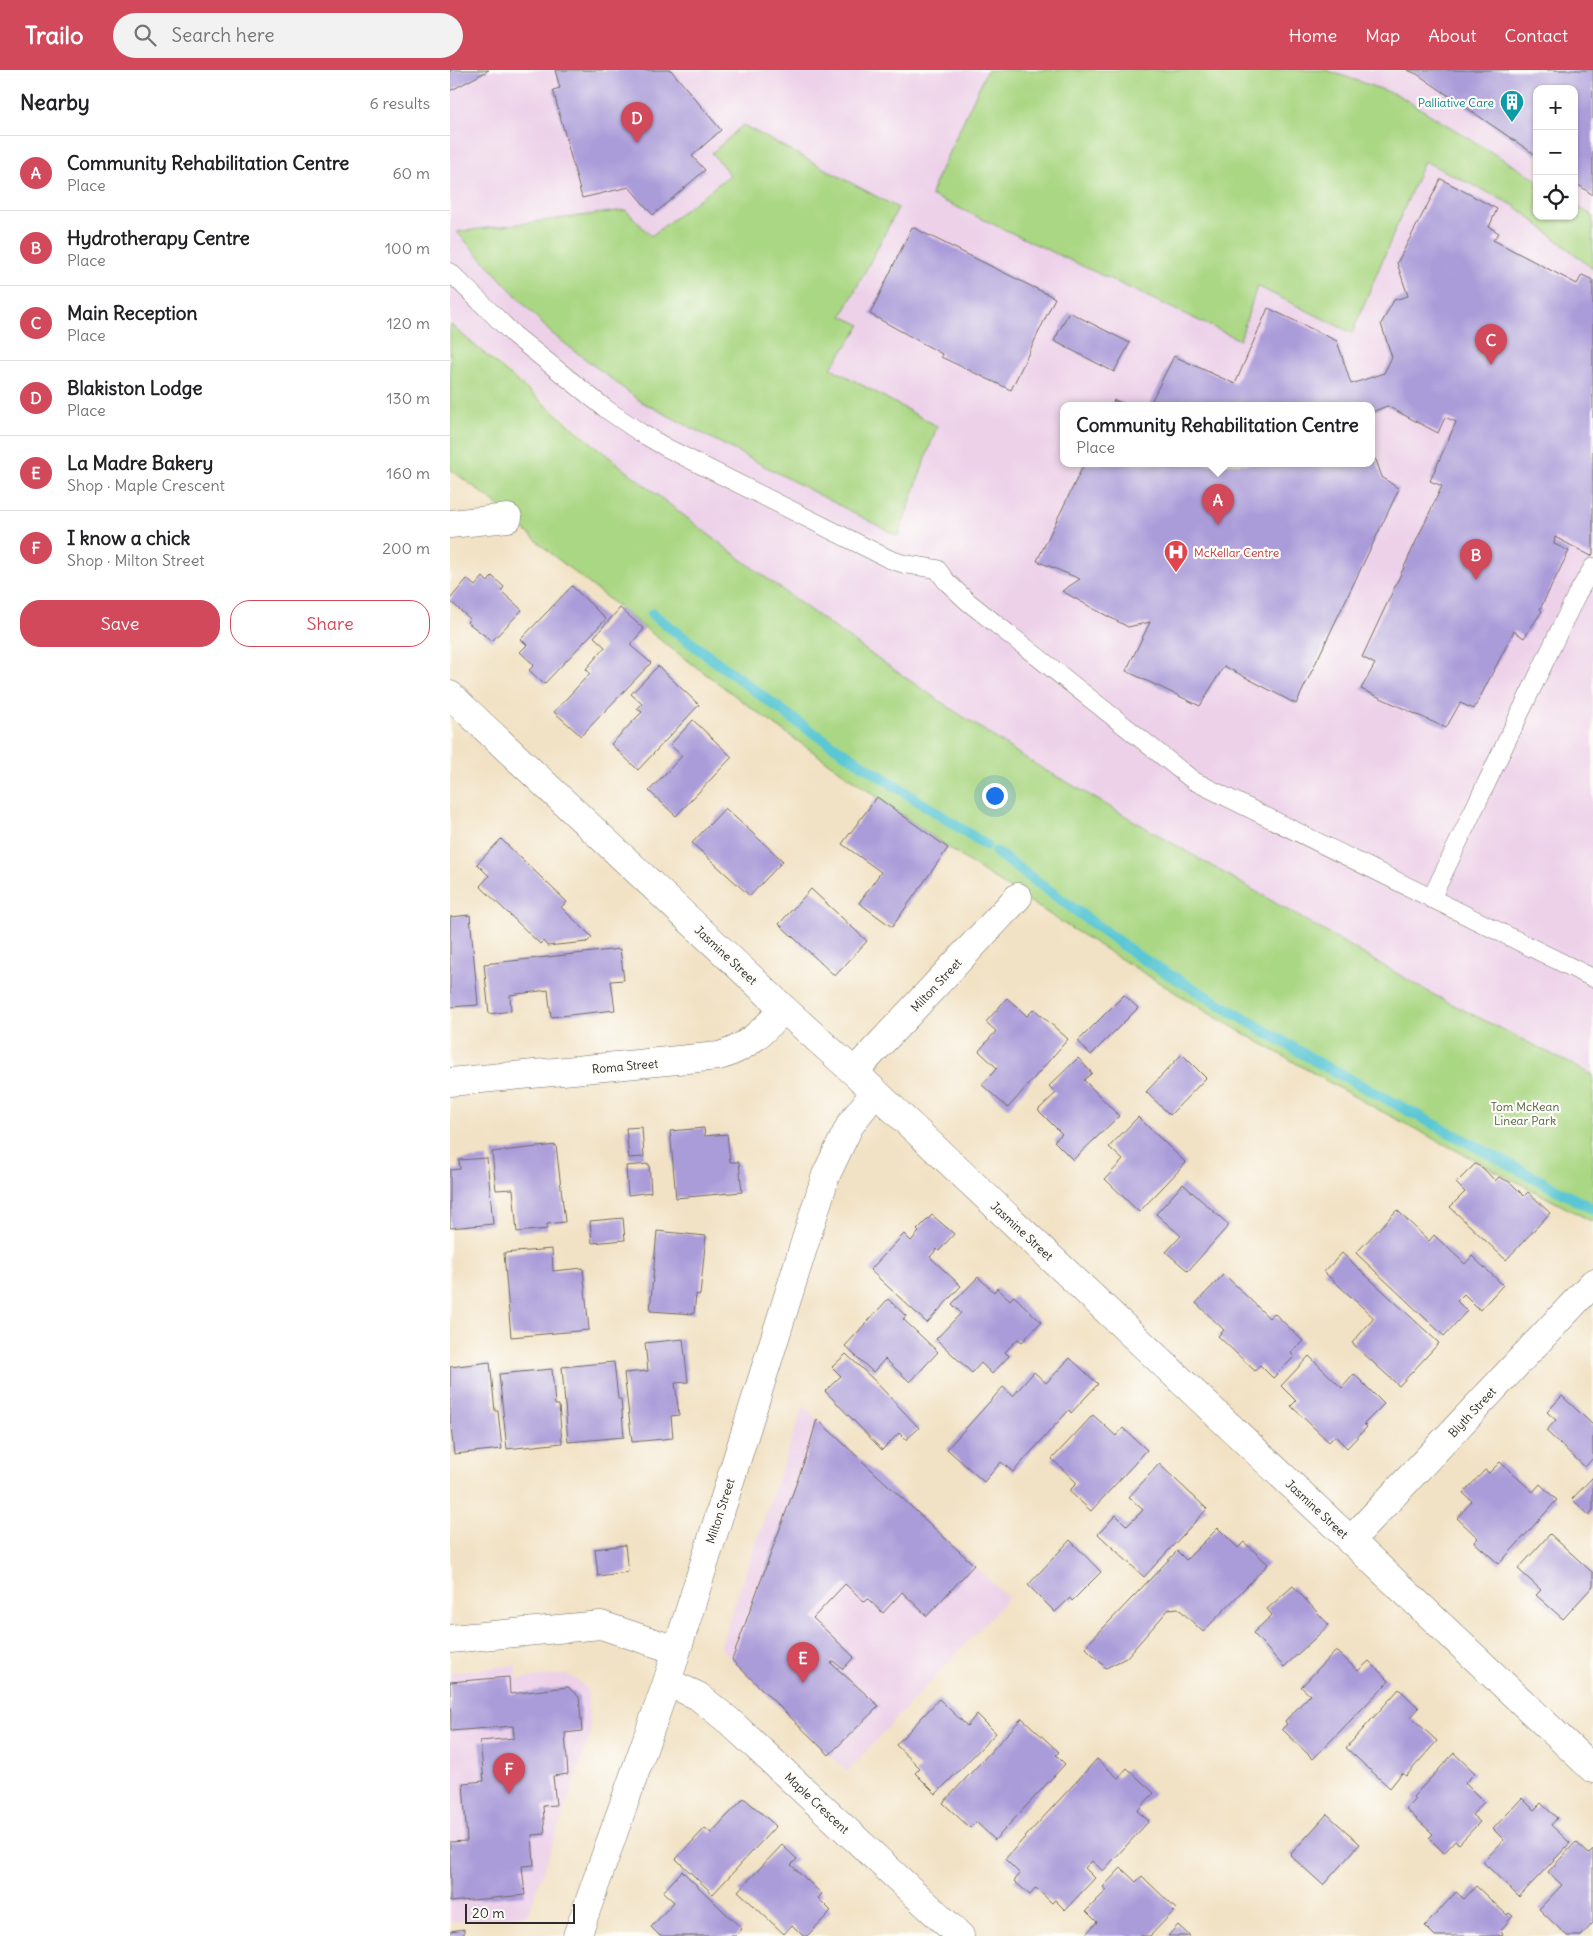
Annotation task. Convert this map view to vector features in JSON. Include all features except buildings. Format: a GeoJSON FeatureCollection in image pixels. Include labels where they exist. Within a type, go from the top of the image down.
{"type":"FeatureCollection","features":[{"type":"Feature","properties":{"kind":"street"},"geometry":{"type":"LineString","coordinates":[[450,524],[508,518]]}},
{"type":"Feature","properties":{"kind":"street","name":"Jasmine Street"},"geometry":{"type":"LineString","coordinates":[[450,695],[784,1009],[854,1072],[1593,1769]]}},
{"type":"Feature","properties":{"kind":"street","name":"Milton Street"},"geometry":{"type":"LineString","coordinates":[[854,1072],[1018,897]]}},
{"type":"Feature","properties":{"kind":"street","name":"Roma Street"},"geometry":{"type":"LineString","coordinates":[[450,1082],[719,1056],[735,1050],[750,1041],[784,1009]]}},
{"type":"Feature","properties":{"kind":"street","name":"Milton Street"},"geometry":{"type":"LineString","coordinates":[[577,1936],[666,1682],[826,1175],[850,1125],[875,1092]]}},
{"type":"Feature","properties":{"kind":"street","name":"Blyth Street"},"geometry":{"type":"LineString","coordinates":[[1350,1541],[1593,1283]]}},
{"type":"Feature","properties":{"kind":"street"},"geometry":{"type":"LineString","coordinates":[[450,1639],[601,1625],[676,1650]]}},
{"type":"Feature","properties":{"kind":"street","name":"Maple Crescent"},"geometry":{"type":"LineString","coordinates":[[666,1682],[698,1696],[729,1722],[960,1936]]}},
{"type":"Feature","properties":{"kind":"lane"},"geometry":{"type":"LineString","coordinates":[[450,272],[514,336],[634,429],[667,448],[889,559],[904,564],[937,569],[946,582],[967,601],[1194,781],[1593,978]]}},
{"type":"Feature","properties":{"kind":"lane"},"geometry":{"type":"LineString","coordinates":[[1431,899],[1577,594],[1593,567]]}},
{"type":"Feature","properties":{"kind":"shaded area","name":"McKellar Centre"},"geometry":{"type":"Polygon","coordinates":[[[450,70],[1593,70],[1593,1075],[1434,995],[1067,782],[1036,766],[803,606],[668,504],[450,324],[450,70]]]}},
{"type":"Feature","properties":{"kind":"shaded area"},"geometry":{"type":"Polygon","coordinates":[[[803,1406],[1008,1598],[847,1772],[720,1647],[803,1406]]]}},
{"type":"Feature","properties":{"kind":"shaded area"},"geometry":{"type":"Polygon","coordinates":[[[515,1665],[517,1679],[567,1674],[587,1688],[591,1733],[528,1915],[450,1922],[450,1673],[515,1665]]]}},
{"type":"Feature","properties":{"kind":"green space"},"geometry":{"type":"Polygon","coordinates":[[[987,70],[1326,70],[1398,95],[1533,178],[1533,220],[1578,220],[1578,207],[1593,216],[1593,269],[1515,206],[1424,161],[1352,333],[1257,286],[1240,340],[931,195],[936,180],[987,70]]]}},
{"type":"Feature","properties":{"kind":"green space"},"geometry":{"type":"Polygon","coordinates":[[[743,125],[898,208],[842,316],[861,325],[831,368],[937,426],[898,536],[640,401],[550,332],[457,232],[626,210],[651,236],[730,175],[712,153],[743,125]]]}},
{"type":"Feature","properties":{"kind":"green space","name":"Tom McKean Linear Park"},"geometry":{"type":"Polygon","coordinates":[[[450,324],[551,410],[654,493],[867,651],[1013,750],[1434,995],[1593,1075],[1593,1222],[1360,1100],[1210,1014],[1069,927],[969,862],[761,715],[664,643],[554,556],[489,498],[450,469],[450,324]]]}},
{"type":"Feature","properties":{"kind":"waterway"},"geometry":{"type":"LineString","coordinates":[[652,614],[800,724],[986,845]]}},
{"type":"Feature","properties":{"kind":"waterway"},"geometry":{"type":"LineString","coordinates":[[996,852],[1138,956],[1319,1063],[1593,1209]]}},
{"type":"Feature","properties":{"kind":"place","name":"Palliative Care"},"geometry":{"type":"Point","coordinates":[1512,123]}},
{"type":"Feature","properties":{"kind":"place","name":"Blakiston Lodge"},"geometry":{"type":"Point","coordinates":[637,143]}},
{"type":"Feature","properties":{"kind":"place","name":"Main Reception"},"geometry":{"type":"Point","coordinates":[1491,365]}},
{"type":"Feature","properties":{"kind":"place","name":"Community Rehabilitation Centre"},"geometry":{"type":"Point","coordinates":[1218,525]}},
{"type":"Feature","properties":{"kind":"place","name":"McKellar Centre"},"geometry":{"type":"Point","coordinates":[1176,573]}},
{"type":"Feature","properties":{"kind":"place","name":"Hydrotherapy Centre"},"geometry":{"type":"Point","coordinates":[1476,580]}},
{"type":"Feature","properties":{"kind":"place","name":"La Madre Bakery"},"geometry":{"type":"Point","coordinates":[803,1683]}},
{"type":"Feature","properties":{"kind":"place","name":"I know a chick"},"geometry":{"type":"Point","coordinates":[509,1794]}}]}
